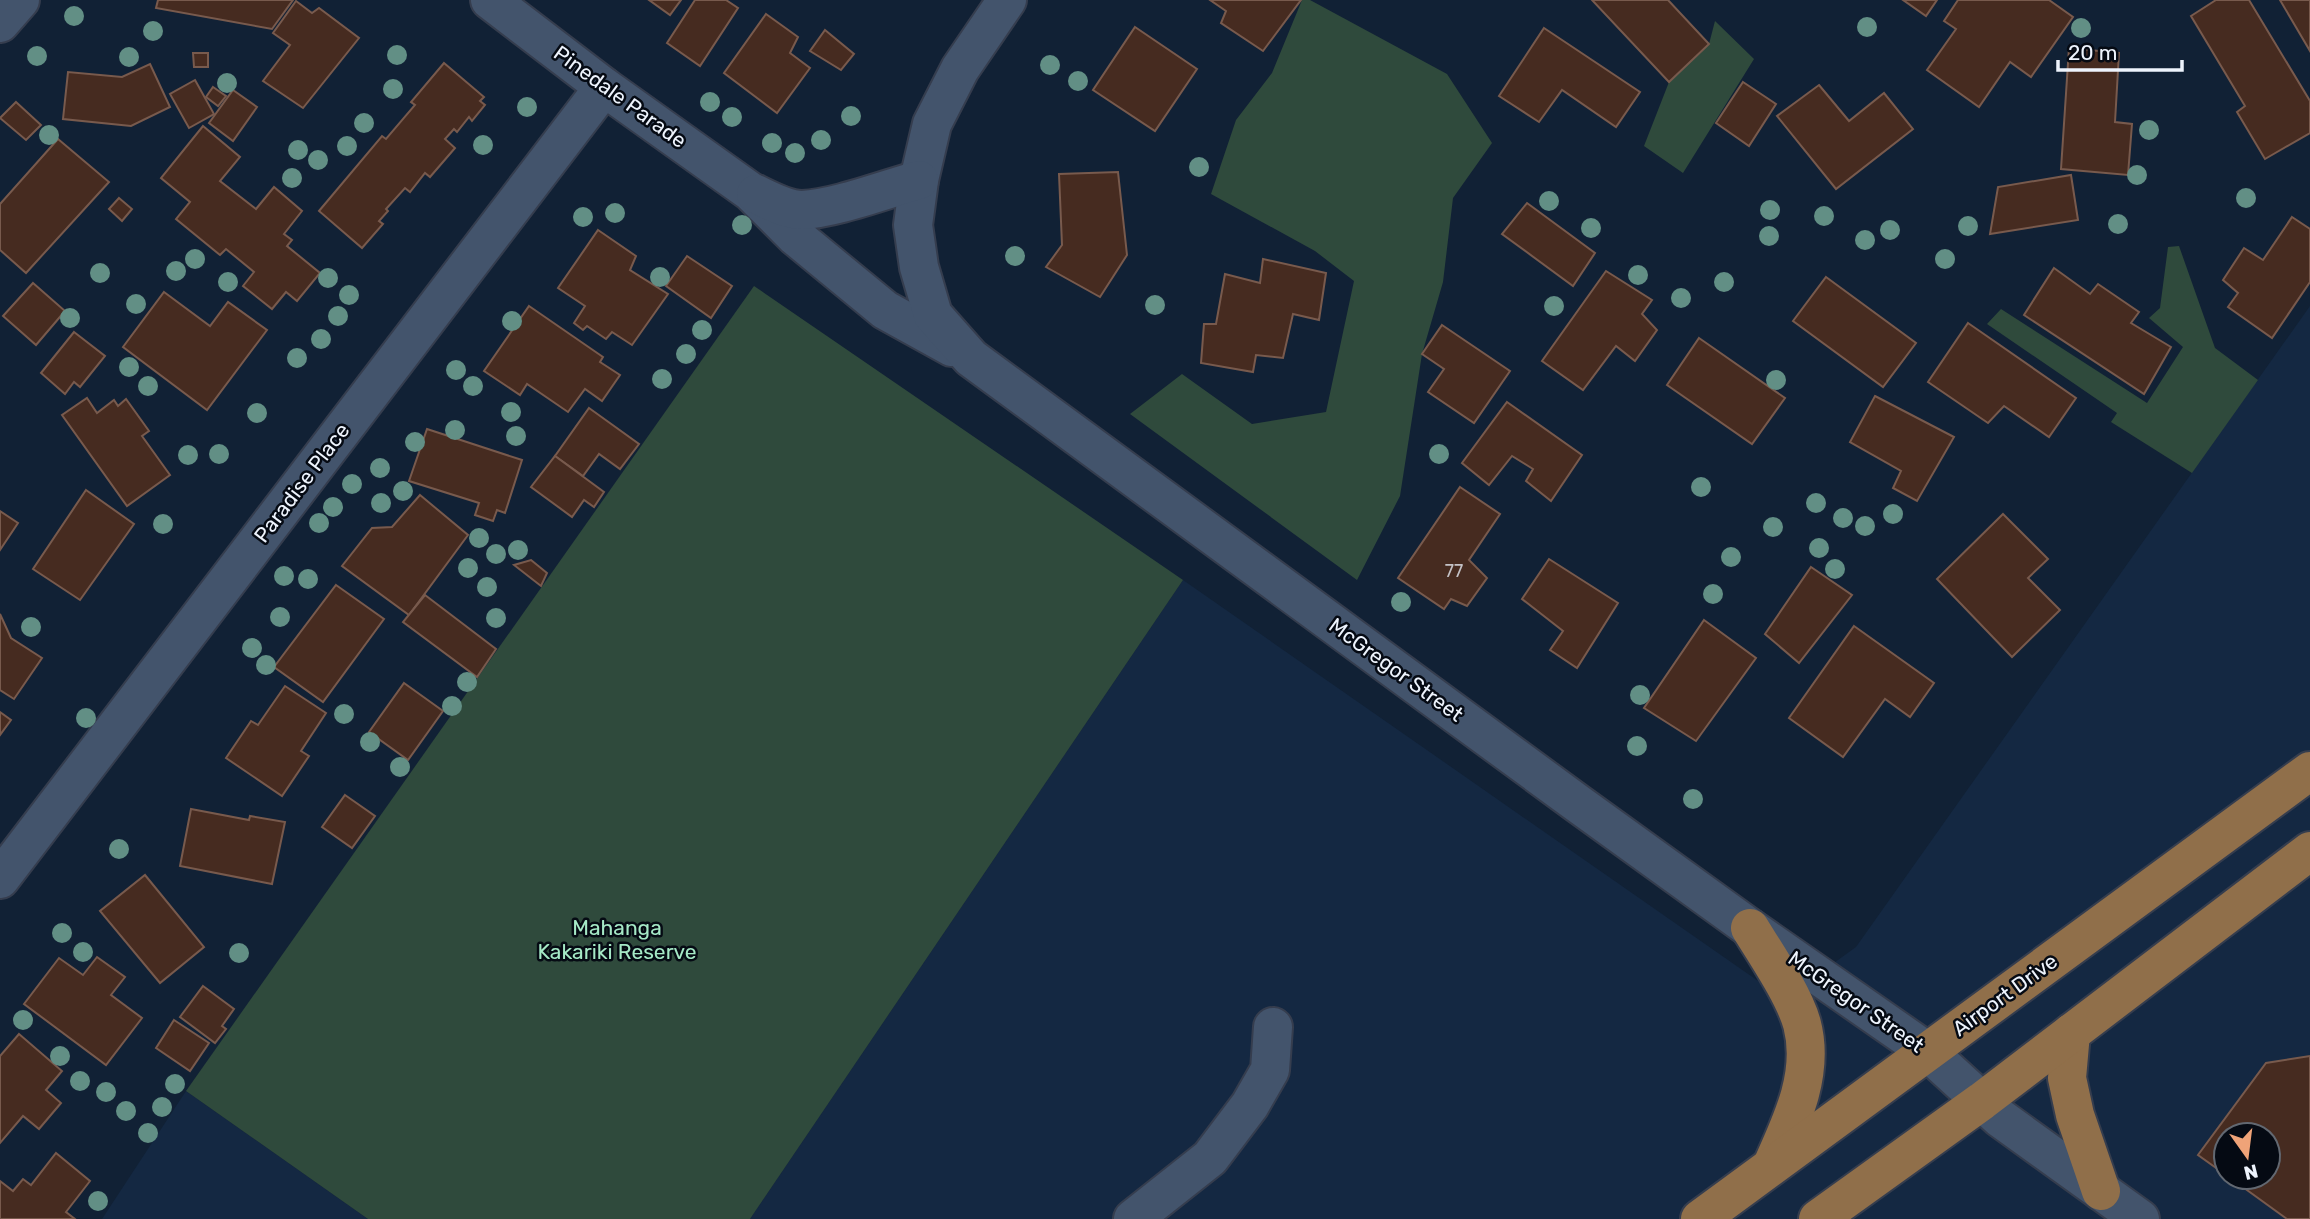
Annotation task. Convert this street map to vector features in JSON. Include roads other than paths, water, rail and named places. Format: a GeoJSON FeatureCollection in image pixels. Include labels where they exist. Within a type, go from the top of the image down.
{"type":"FeatureCollection","features":[{"type":"Feature","properties":{"kind":"main road","name":"Airport Drive"},"geometry":{"type":"LineString","coordinates":[[1700,1219],[2310,771]]}},
{"type":"Feature","properties":{"kind":"main road"},"geometry":{"type":"LineString","coordinates":[[1818,1219],[1982,1101],[2310,851]]}},
{"type":"Feature","properties":{"kind":"main road"},"geometry":{"type":"LineString","coordinates":[[1750,928],[1778,972],[1802,1023],[1806,1064],[1794,1116],[1771,1167]]}},
{"type":"Feature","properties":{"kind":"main road"},"geometry":{"type":"LineString","coordinates":[[2071,1033],[2067,1078],[2075,1115],[2101,1191]]}},
{"type":"Feature","properties":{"kind":"street"},"geometry":{"type":"LineString","coordinates":[[0,23],[20,0]]}},
{"type":"Feature","properties":{"kind":"street","name":"Pinedale Parade"},"geometry":{"type":"LineString","coordinates":[[490,0],[604,87],[751,192],[795,236],[885,310],[971,358]]}},
{"type":"Feature","properties":{"kind":"street","name":"McGregor Street"},"geometry":{"type":"LineString","coordinates":[[1007,0],[960,69],[932,124],[919,180],[913,226],[919,267],[933,315],[971,358],[1750,928],[1928,1052],[2000,1118],[2140,1219]]}},
{"type":"Feature","properties":{"kind":"street","name":"Paradise Place"},"geometry":{"type":"LineString","coordinates":[[0,879],[604,87]]}},
{"type":"Feature","properties":{"kind":"street","name":"Pinedale Parade"},"geometry":{"type":"LineString","coordinates":[[751,192],[776,204],[801,210],[840,203],[919,180]]}},
{"type":"Feature","properties":{"kind":"street"},"geometry":{"type":"LineString","coordinates":[[1133,1219],[1210,1158],[1250,1105],[1270,1070],[1273,1027]]}},
{"type":"Feature","properties":{"kind":"park label","name":"Mahanga Kakariki Reserve"},"geometry":{"type":"Point","coordinates":[617,940]}}]}
